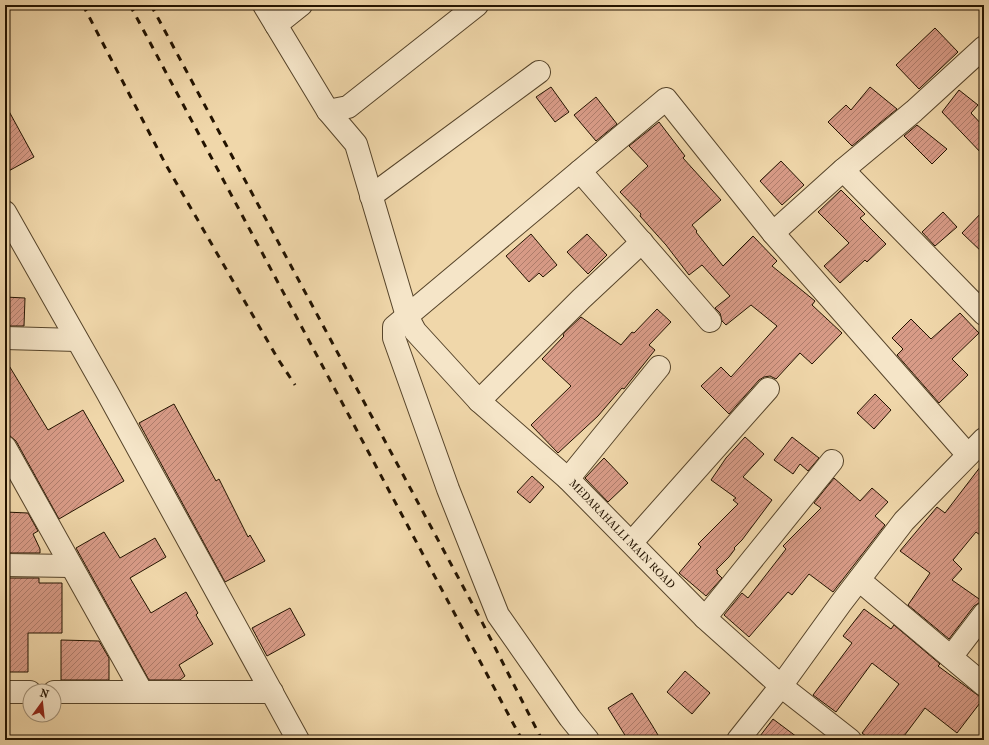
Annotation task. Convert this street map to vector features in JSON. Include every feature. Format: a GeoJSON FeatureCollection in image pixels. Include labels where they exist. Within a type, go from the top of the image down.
{"type":"FeatureCollection","features":[{"type":"Feature","properties":{"kind":"street","name":"MEDARAHALLI MAIN ROAD"},"geometry":{"type":"LineString","coordinates":[[264,5],[328,111],[356,144],[407,316],[415,331],[478,401],[568,479],[632,542],[705,618],[781,686],[850,740]]}},
{"type":"Feature","properties":{"kind":"street"},"geometry":{"type":"LineString","coordinates":[[276,25],[301,5]]}},
{"type":"Feature","properties":{"kind":"street"},"geometry":{"type":"LineString","coordinates":[[328,111],[348,107],[477,5]]}},
{"type":"Feature","properties":{"kind":"street"},"geometry":{"type":"LineString","coordinates":[[773,233],[843,170],[914,111],[984,47]]}},
{"type":"Feature","properties":{"kind":"street"},"geometry":{"type":"LineString","coordinates":[[371,196],[539,72]]}},
{"type":"Feature","properties":{"kind":"street"},"geometry":{"type":"LineString","coordinates":[[588,740],[570,718],[498,615],[448,489],[394,338],[394,327],[666,99],[773,233],[978,451],[904,521],[781,686],[738,740]]}},
{"type":"Feature","properties":{"kind":"street"},"geometry":{"type":"LineString","coordinates":[[843,170],[984,314]]}},
{"type":"Feature","properties":{"kind":"street"},"geometry":{"type":"LineString","coordinates":[[580,171],[710,321]]}},
{"type":"Feature","properties":{"kind":"street"},"geometry":{"type":"LineString","coordinates":[[8,224],[77,340],[298,740]]}},
{"type":"Feature","properties":{"kind":"street"},"geometry":{"type":"LineString","coordinates":[[478,401],[581,299],[642,242]]}},
{"type":"Feature","properties":{"kind":"street"},"geometry":{"type":"LineString","coordinates":[[5,338],[77,340]]}},
{"type":"Feature","properties":{"kind":"street"},"geometry":{"type":"LineString","coordinates":[[568,479],[660,367]]}},
{"type":"Feature","properties":{"kind":"street"},"geometry":{"type":"LineString","coordinates":[[632,542],[768,389]]}},
{"type":"Feature","properties":{"kind":"street"},"geometry":{"type":"LineString","coordinates":[[5,447],[142,692]]}},
{"type":"Feature","properties":{"kind":"street"},"geometry":{"type":"LineString","coordinates":[[705,618],[832,461]]}},
{"type":"Feature","properties":{"kind":"street"},"geometry":{"type":"LineString","coordinates":[[5,565],[71,566]]}},
{"type":"Feature","properties":{"kind":"street"},"geometry":{"type":"LineString","coordinates":[[859,580],[984,685]]}},
{"type":"Feature","properties":{"kind":"street"},"geometry":{"type":"LineString","coordinates":[[951,657],[984,614]]}},
{"type":"Feature","properties":{"kind":"street"},"geometry":{"type":"LineString","coordinates":[[5,692],[22,692]]}},
{"type":"Feature","properties":{"kind":"street"},"geometry":{"type":"LineString","coordinates":[[62,692],[272,692]]}},
{"type":"Feature","properties":{"kind":"building"},"geometry":{"type":"Polygon","coordinates":[[[935,28],[958,52],[919,89],[896,65],[935,28]]]}},
{"type":"Feature","properties":{"kind":"building"},"geometry":{"type":"Polygon","coordinates":[[[551,87],[569,112],[555,122],[536,97],[551,87]]]}},
{"type":"Feature","properties":{"kind":"building"},"geometry":{"type":"Polygon","coordinates":[[[870,87],[897,109],[852,146],[828,122],[846,105],[851,110],[870,87]]]}},
{"type":"Feature","properties":{"kind":"building"},"geometry":{"type":"Polygon","coordinates":[[[959,90],[978,105],[971,113],[984,127],[984,156],[942,112],[959,90]]]}},
{"type":"Feature","properties":{"kind":"building"},"geometry":{"type":"Polygon","coordinates":[[[596,97],[617,124],[596,141],[574,115],[596,97]]]}},
{"type":"Feature","properties":{"kind":"building"},"geometry":{"type":"Polygon","coordinates":[[[5,104],[34,157],[5,173],[5,104]]]}},
{"type":"Feature","properties":{"kind":"building"},"geometry":{"type":"Polygon","coordinates":[[[659,122],[685,156],[683,158],[721,200],[692,225],[723,266],[753,236],[777,261],[772,266],[815,301],[812,305],[842,333],[812,364],[800,353],[776,379],[770,376],[759,380],[729,414],[701,386],[721,367],[731,377],[777,326],[751,305],[726,325],[722,321],[720,313],[715,308],[730,296],[702,265],[689,275],[666,245],[640,216],[641,214],[620,192],[648,166],[629,146],[659,122]]]}},
{"type":"Feature","properties":{"kind":"building"},"geometry":{"type":"Polygon","coordinates":[[[917,125],[947,149],[932,164],[904,136],[917,125]]]}},
{"type":"Feature","properties":{"kind":"building"},"geometry":{"type":"Polygon","coordinates":[[[781,161],[804,185],[782,205],[760,181],[781,161]]]}},
{"type":"Feature","properties":{"kind":"building"},"geometry":{"type":"Polygon","coordinates":[[[841,190],[865,214],[860,218],[886,244],[867,262],[865,260],[840,283],[824,266],[849,243],[818,212],[841,190]]]}},
{"type":"Feature","properties":{"kind":"building"},"geometry":{"type":"Polygon","coordinates":[[[984,210],[984,254],[962,233],[984,210]]]}},
{"type":"Feature","properties":{"kind":"building"},"geometry":{"type":"Polygon","coordinates":[[[943,212],[957,227],[935,246],[922,232],[943,212]]]}},
{"type":"Feature","properties":{"kind":"building"},"geometry":{"type":"Polygon","coordinates":[[[531,234],[557,265],[543,277],[539,273],[529,282],[506,256],[531,234]]]}},
{"type":"Feature","properties":{"kind":"building"},"geometry":{"type":"Polygon","coordinates":[[[587,234],[607,255],[588,274],[567,252],[587,234]]]}},
{"type":"Feature","properties":{"kind":"building"},"geometry":{"type":"Polygon","coordinates":[[[5,297],[25,298],[24,326],[5,326],[5,297]]]}},
{"type":"Feature","properties":{"kind":"building"},"geometry":{"type":"Polygon","coordinates":[[[657,309],[671,322],[649,345],[655,350],[624,389],[622,388],[598,416],[558,453],[531,425],[571,386],[542,359],[564,336],[564,333],[581,317],[621,345],[632,332],[634,333],[657,309]]]}},
{"type":"Feature","properties":{"kind":"building"},"geometry":{"type":"Polygon","coordinates":[[[960,313],[979,333],[952,359],[968,375],[939,403],[897,355],[903,349],[892,338],[911,319],[931,339],[960,313]]]}},
{"type":"Feature","properties":{"kind":"building"},"geometry":{"type":"Polygon","coordinates":[[[5,359],[48,430],[83,410],[124,481],[59,519],[16,441],[10,436],[5,427],[5,359]]]}},
{"type":"Feature","properties":{"kind":"building"},"geometry":{"type":"Polygon","coordinates":[[[875,394],[891,410],[874,429],[857,413],[875,394]]]}},
{"type":"Feature","properties":{"kind":"building"},"geometry":{"type":"Polygon","coordinates":[[[174,404],[216,481],[219,479],[248,537],[250,535],[265,561],[225,582],[139,423],[174,404]]]}},
{"type":"Feature","properties":{"kind":"building"},"geometry":{"type":"Polygon","coordinates":[[[745,437],[764,454],[743,477],[772,500],[742,540],[734,548],[735,549],[729,557],[716,570],[722,578],[706,596],[679,573],[701,547],[698,544],[738,504],[733,500],[736,498],[711,480],[726,458],[745,437]]]}},
{"type":"Feature","properties":{"kind":"building"},"geometry":{"type":"Polygon","coordinates":[[[792,437],[819,458],[808,471],[800,464],[793,474],[774,460],[792,437]]]}},
{"type":"Feature","properties":{"kind":"building"},"geometry":{"type":"Polygon","coordinates":[[[604,458],[628,483],[608,502],[585,478],[604,458]]]}},
{"type":"Feature","properties":{"kind":"building"},"geometry":{"type":"Polygon","coordinates":[[[984,462],[984,538],[976,532],[953,560],[962,569],[952,580],[982,601],[974,606],[949,639],[908,605],[930,573],[900,551],[937,507],[945,513],[984,462]]]}},
{"type":"Feature","properties":{"kind":"building"},"geometry":{"type":"Polygon","coordinates":[[[532,476],[544,487],[530,503],[517,492],[532,476]]]}},
{"type":"Feature","properties":{"kind":"building"},"geometry":{"type":"Polygon","coordinates":[[[834,478],[860,501],[872,488],[888,502],[875,516],[885,525],[833,592],[809,574],[792,595],[788,592],[749,637],[724,615],[742,593],[748,598],[786,549],[783,546],[821,508],[814,503],[834,478]]]}},
{"type":"Feature","properties":{"kind":"building"},"geometry":{"type":"Polygon","coordinates":[[[5,512],[28,513],[38,531],[33,534],[40,549],[40,553],[5,553],[5,512]]]}},
{"type":"Feature","properties":{"kind":"building"},"geometry":{"type":"Polygon","coordinates":[[[104,532],[120,558],[155,538],[166,557],[130,578],[151,613],[186,592],[198,613],[196,615],[213,644],[179,665],[185,676],[180,680],[149,680],[76,548],[104,532]]]}},
{"type":"Feature","properties":{"kind":"building"},"geometry":{"type":"Polygon","coordinates":[[[5,578],[39,578],[39,583],[62,583],[62,633],[28,633],[28,672],[5,672],[5,578]]]}},
{"type":"Feature","properties":{"kind":"building"},"geometry":{"type":"Polygon","coordinates":[[[290,608],[305,635],[267,656],[252,628],[290,608]]]}},
{"type":"Feature","properties":{"kind":"building"},"geometry":{"type":"Polygon","coordinates":[[[864,609],[891,629],[894,625],[940,664],[938,666],[983,699],[957,733],[925,708],[901,740],[871,740],[862,733],[899,684],[872,663],[836,712],[813,695],[852,643],[843,636],[864,609]]]}},
{"type":"Feature","properties":{"kind":"building"},"geometry":{"type":"Polygon","coordinates":[[[61,640],[99,641],[109,658],[109,680],[61,680],[61,640]]]}},
{"type":"Feature","properties":{"kind":"building"},"geometry":{"type":"Polygon","coordinates":[[[685,671],[710,693],[692,714],[667,692],[685,671]]]}},
{"type":"Feature","properties":{"kind":"building"},"geometry":{"type":"Polygon","coordinates":[[[632,693],[661,740],[628,740],[608,708],[632,693]]]}},
{"type":"Feature","properties":{"kind":"building"},"geometry":{"type":"Polygon","coordinates":[[[773,719],[801,740],[757,740],[773,719]]]}},
{"type":"Feature","properties":{"kind":"railway"},"geometry":{"type":"LineString","coordinates":[[83,5],[166,165],[278,359],[295,385]]}},
{"type":"Feature","properties":{"kind":"railway"},"geometry":{"type":"LineString","coordinates":[[130,5],[522,740]]}},
{"type":"Feature","properties":{"kind":"railway"},"geometry":{"type":"LineString","coordinates":[[151,5],[481,620],[542,740]]}}]}
